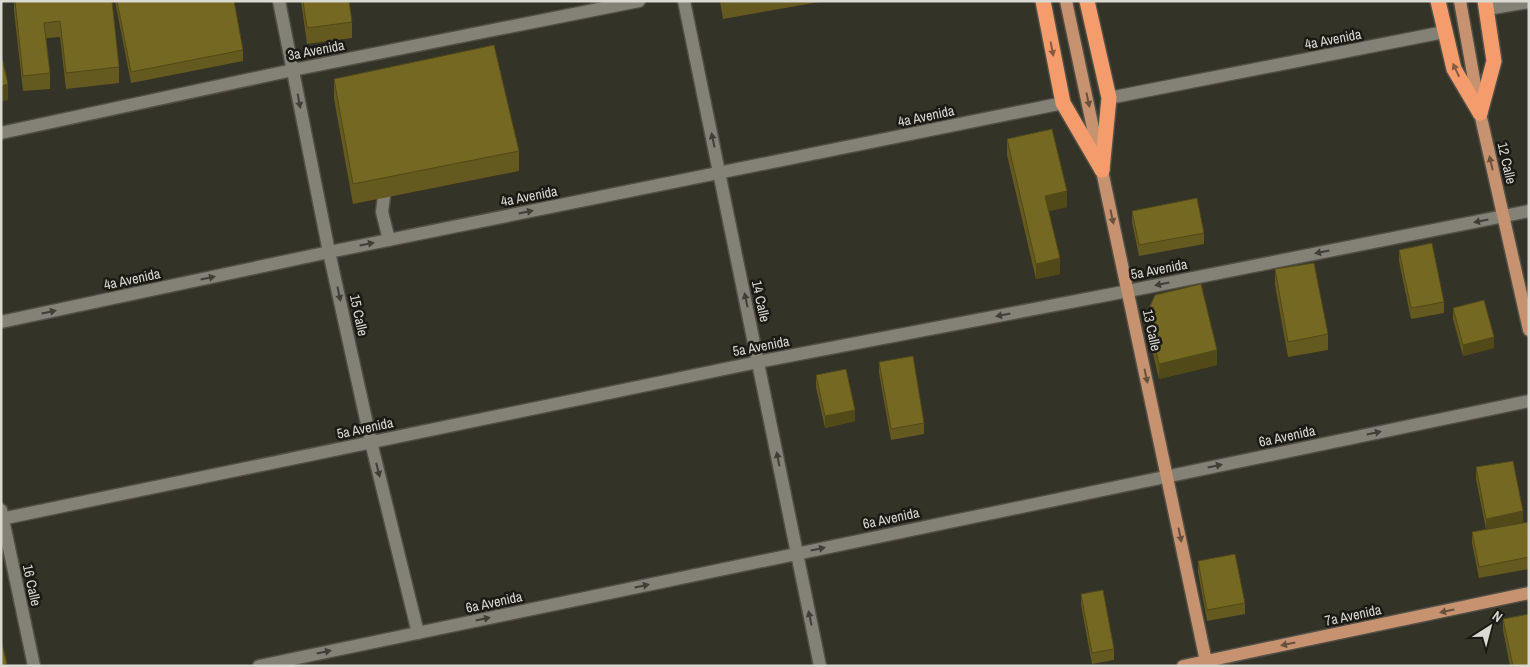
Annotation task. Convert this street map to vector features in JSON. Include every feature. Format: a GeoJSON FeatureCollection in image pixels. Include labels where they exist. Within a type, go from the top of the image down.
{"type":"FeatureCollection","features":[{"type":"Feature","properties":{"kind":"highway"},"geometry":{"type":"LineString","coordinates":[[1043,1],[1063,103],[1102,170]]}},
{"type":"Feature","properties":{"kind":"highway"},"geometry":{"type":"LineString","coordinates":[[1087,1],[1109,98],[1102,170]]}},
{"type":"Feature","properties":{"kind":"highway"},"geometry":{"type":"LineString","coordinates":[[1438,1],[1454,69],[1480,113]]}},
{"type":"Feature","properties":{"kind":"highway"},"geometry":{"type":"LineString","coordinates":[[1480,113],[1494,61],[1486,5]]}},
{"type":"Feature","properties":{"kind":"main road","name":"13 Calle"},"geometry":{"type":"LineString","coordinates":[[1066,1],[1207,663]]}},
{"type":"Feature","properties":{"kind":"main road","name":"12 Calle"},"geometry":{"type":"LineString","coordinates":[[1460,1],[1480,113],[1529,330]]}},
{"type":"Feature","properties":{"kind":"main road","name":"7a Avenida"},"geometry":{"type":"LineString","coordinates":[[1183,666],[1207,663],[1529,593]]}},
{"type":"Feature","properties":{"kind":"street","name":"15 Calle"},"geometry":{"type":"LineString","coordinates":[[279,1],[329,252],[371,442],[418,633]]}},
{"type":"Feature","properties":{"kind":"street","name":"3a Avenida"},"geometry":{"type":"LineString","coordinates":[[1,133],[293,70],[639,1]]}},
{"type":"Feature","properties":{"kind":"street","name":"14 Calle"},"geometry":{"type":"LineString","coordinates":[[684,1],[820,666]]}},
{"type":"Feature","properties":{"kind":"street"},"geometry":{"type":"LineString","coordinates":[[1486,5],[1529,2]]}},
{"type":"Feature","properties":{"kind":"street","name":"4a Avenida"},"geometry":{"type":"LineString","coordinates":[[1109,98],[1444,32]]}},
{"type":"Feature","properties":{"kind":"street","name":"4a Avenida"},"geometry":{"type":"LineString","coordinates":[[1,322],[329,252],[1063,103]]}},
{"type":"Feature","properties":{"kind":"street"},"geometry":{"type":"LineString","coordinates":[[389,240],[382,212],[385,184],[392,171]]}},
{"type":"Feature","properties":{"kind":"street","name":"5a Avenida"},"geometry":{"type":"LineString","coordinates":[[2,515],[371,442],[758,362],[1529,211]]}},
{"type":"Feature","properties":{"kind":"street","name":"6a Avenida"},"geometry":{"type":"LineString","coordinates":[[259,666],[1529,401]]}},
{"type":"Feature","properties":{"kind":"street","name":"16 Calle"},"geometry":{"type":"LineString","coordinates":[[2,515],[34,666]]}},
{"type":"Feature","properties":{"kind":"building"},"geometry":{"type":"Polygon","coordinates":[[[15,1],[112,1],[119,67],[66,73],[60,21],[44,23],[50,73],[23,76],[15,1]]]}},
{"type":"Feature","properties":{"kind":"building"},"geometry":{"type":"Polygon","coordinates":[[[117,1],[234,1],[243,50],[131,72],[117,1]]]}},
{"type":"Feature","properties":{"kind":"building"},"geometry":{"type":"Polygon","coordinates":[[[303,1],[349,1],[352,22],[307,28],[303,1]]]}},
{"type":"Feature","properties":{"kind":"building"},"geometry":{"type":"Polygon","coordinates":[[[494,45],[519,151],[353,184],[334,79],[494,45]]]}},
{"type":"Feature","properties":{"kind":"building"},"geometry":{"type":"Polygon","coordinates":[[[1,54],[8,84],[1,86],[1,54]]]}},
{"type":"Feature","properties":{"kind":"building"},"geometry":{"type":"Polygon","coordinates":[[[1052,129],[1067,191],[1045,196],[1060,258],[1036,264],[1007,139],[1052,129]]]}},
{"type":"Feature","properties":{"kind":"building"},"geometry":{"type":"Polygon","coordinates":[[[1197,198],[1204,233],[1139,245],[1132,211],[1197,198]]]}},
{"type":"Feature","properties":{"kind":"building"},"geometry":{"type":"Polygon","coordinates":[[[1432,243],[1444,302],[1411,308],[1399,250],[1432,243]]]}},
{"type":"Feature","properties":{"kind":"building"},"geometry":{"type":"Polygon","coordinates":[[[1314,263],[1328,334],[1288,342],[1275,269],[1314,263]]]}},
{"type":"Feature","properties":{"kind":"building"},"geometry":{"type":"Polygon","coordinates":[[[1201,284],[1217,350],[1159,364],[1147,313],[1155,295],[1201,284]]]}},
{"type":"Feature","properties":{"kind":"building"},"geometry":{"type":"Polygon","coordinates":[[[1484,300],[1494,337],[1463,345],[1453,308],[1484,300]]]}},
{"type":"Feature","properties":{"kind":"building"},"geometry":{"type":"Polygon","coordinates":[[[913,356],[924,423],[891,429],[879,362],[913,356]]]}},
{"type":"Feature","properties":{"kind":"building"},"geometry":{"type":"Polygon","coordinates":[[[846,369],[855,410],[825,416],[816,375],[846,369]]]}},
{"type":"Feature","properties":{"kind":"building"},"geometry":{"type":"Polygon","coordinates":[[[1513,461],[1523,511],[1486,519],[1476,467],[1513,461]]]}},
{"type":"Feature","properties":{"kind":"building"},"geometry":{"type":"Polygon","coordinates":[[[1528,522],[1529,557],[1479,567],[1472,532],[1528,522]]]}},
{"type":"Feature","properties":{"kind":"building"},"geometry":{"type":"Polygon","coordinates":[[[1235,554],[1245,603],[1207,610],[1198,561],[1235,554]]]}},
{"type":"Feature","properties":{"kind":"building"},"geometry":{"type":"Polygon","coordinates":[[[1103,590],[1114,649],[1092,653],[1081,594],[1103,590]]]}},
{"type":"Feature","properties":{"kind":"building"},"geometry":{"type":"Polygon","coordinates":[[[1529,614],[1529,666],[1513,666],[1503,619],[1529,614]]]}},
{"type":"Feature","properties":{"kind":"building"},"geometry":{"type":"Polygon","coordinates":[[[1,640],[7,664],[2,666],[1,666],[1,640]]]}}]}
